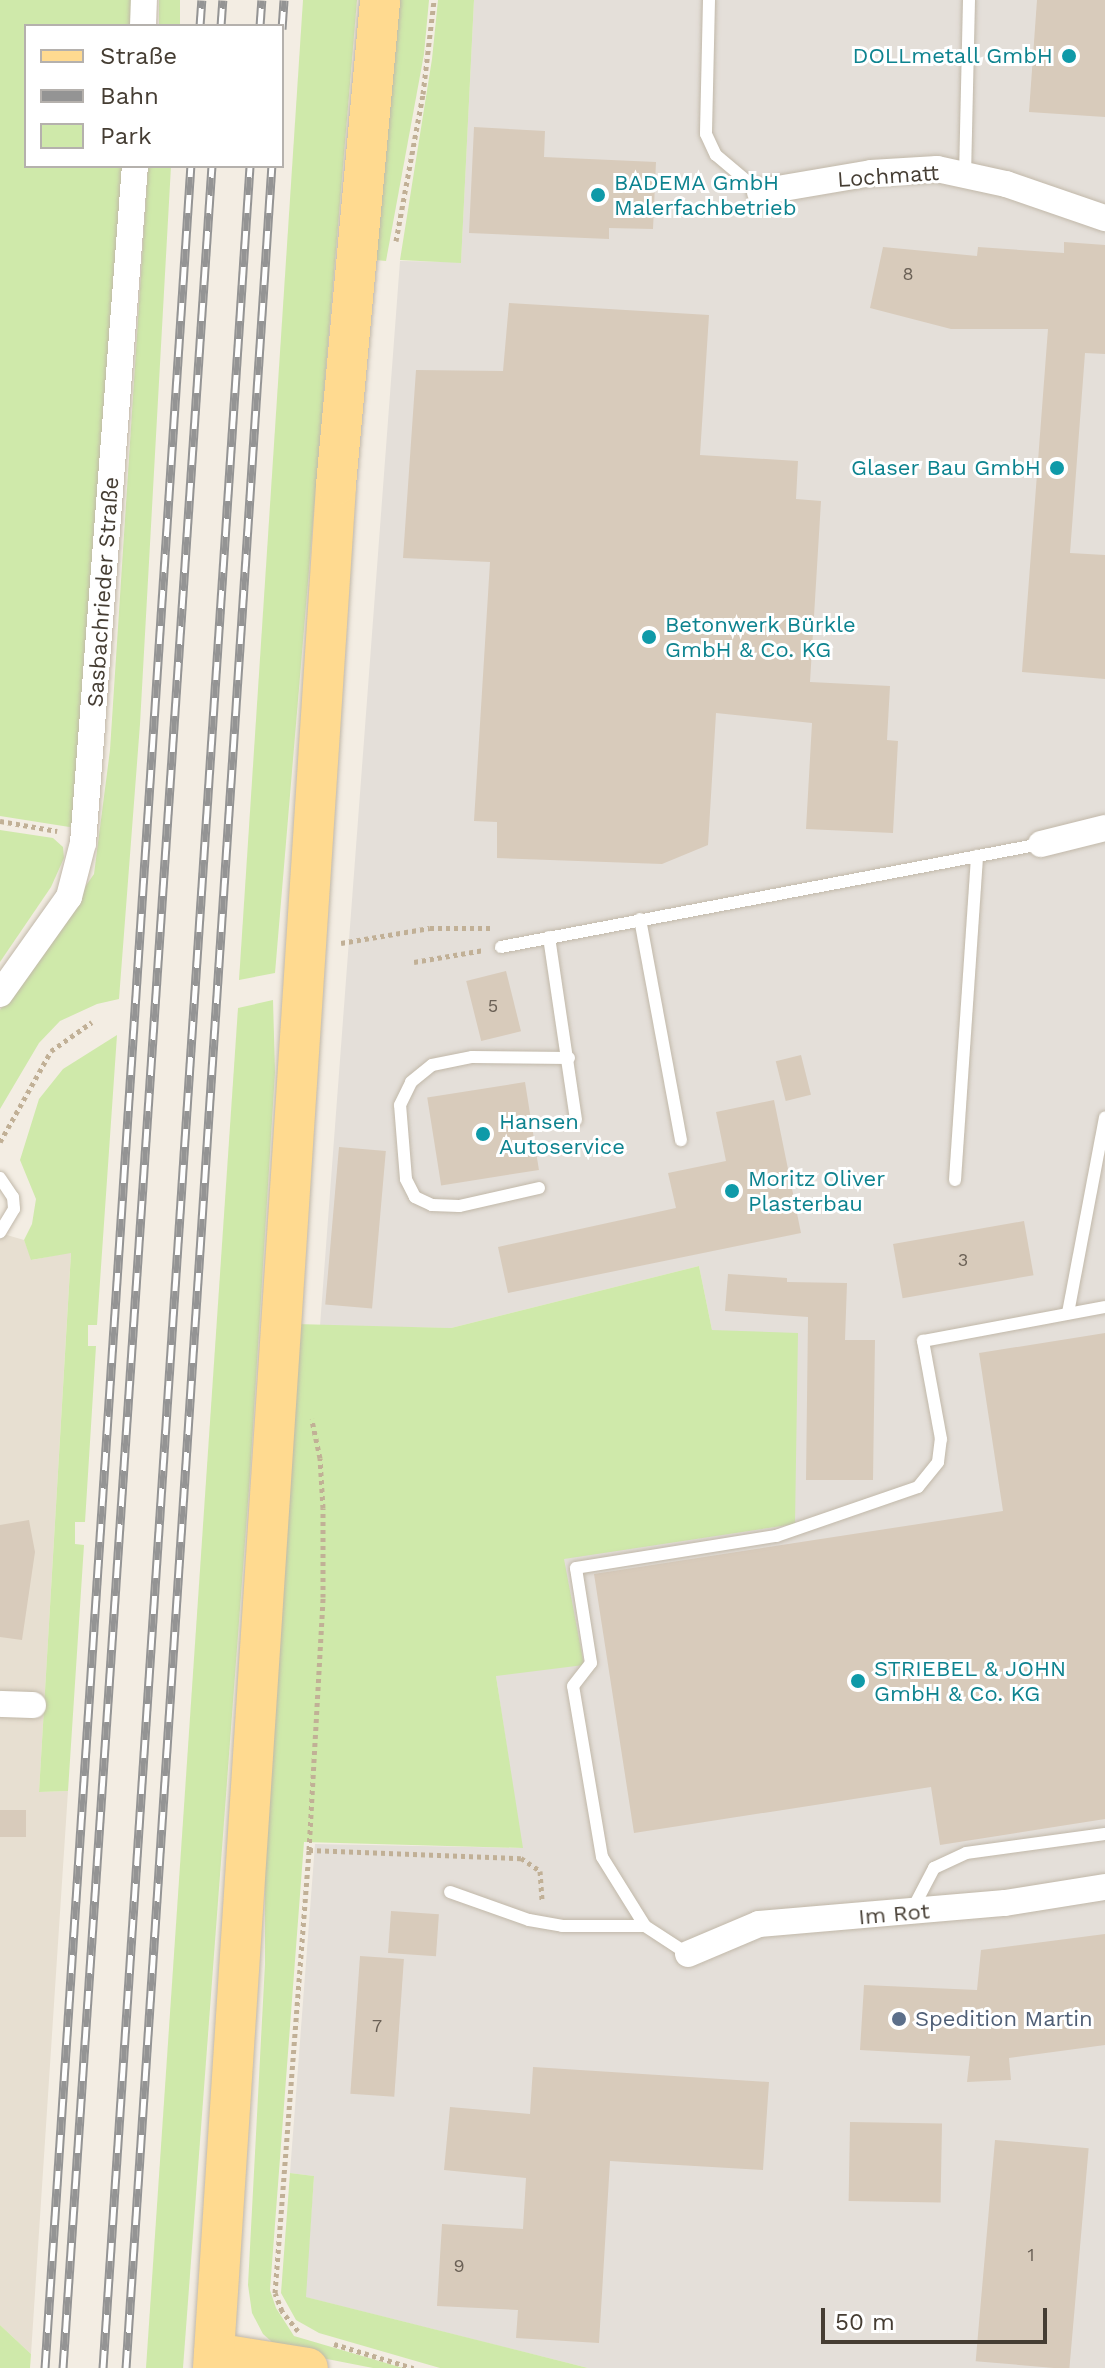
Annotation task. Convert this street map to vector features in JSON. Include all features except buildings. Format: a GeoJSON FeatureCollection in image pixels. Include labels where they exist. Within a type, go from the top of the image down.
{"type":"FeatureCollection","features":[{"type":"Feature","properties":{"kind":"main road"},"geometry":{"type":"LineString","coordinates":[[311,2347],[213,2361],[336,485],[380,0]]}},
{"type":"Feature","properties":{"kind":"street"},"geometry":{"type":"LineString","coordinates":[[143,24],[144,0]]}},
{"type":"Feature","properties":{"kind":"street","name":"Sasbachrieder Straße"},"geometry":{"type":"LineString","coordinates":[[0,994],[69,897],[83,843],[135,168]]}},
{"type":"Feature","properties":{"kind":"street","name":"Lochmatt"},"geometry":{"type":"LineString","coordinates":[[760,192],[871,173],[937,169],[1006,184],[1105,218]]}},
{"type":"Feature","properties":{"kind":"street"},"geometry":{"type":"LineString","coordinates":[[1041,844],[1105,828]]}},
{"type":"Feature","properties":{"kind":"street"},"geometry":{"type":"LineString","coordinates":[[0,1704],[33,1705]]}},
{"type":"Feature","properties":{"kind":"street","name":"Im Rot"},"geometry":{"type":"LineString","coordinates":[[688,1954],[759,1924],[1005,1903],[1105,1887]]}},
{"type":"Feature","properties":{"kind":"lane"},"geometry":{"type":"LineString","coordinates":[[709,0],[706,134],[716,155],[760,192]]}},
{"type":"Feature","properties":{"kind":"lane"},"geometry":{"type":"LineString","coordinates":[[965,176],[969,0]]}},
{"type":"Feature","properties":{"kind":"lane"},"geometry":{"type":"LineString","coordinates":[[501,947],[1041,844]]}},
{"type":"Feature","properties":{"kind":"lane"},"geometry":{"type":"LineString","coordinates":[[955,1180],[977,856]]}},
{"type":"Feature","properties":{"kind":"lane"},"geometry":{"type":"LineString","coordinates":[[640,919],[681,1140]]}},
{"type":"Feature","properties":{"kind":"lane"},"geometry":{"type":"LineString","coordinates":[[549,937],[576,1120]]}},
{"type":"Feature","properties":{"kind":"lane"},"geometry":{"type":"LineString","coordinates":[[539,1188],[459,1206],[432,1205],[415,1197],[403,1165],[400,1105],[411,1082],[432,1065],[472,1057],[569,1058]]}},
{"type":"Feature","properties":{"kind":"lane"},"geometry":{"type":"LineString","coordinates":[[1068,1313],[1105,1117]]}},
{"type":"Feature","properties":{"kind":"lane"},"geometry":{"type":"LineString","coordinates":[[0,1178],[8,1185],[14,1209],[0,1232]]}},
{"type":"Feature","properties":{"kind":"lane"},"geometry":{"type":"LineString","coordinates":[[688,1954],[645,1926],[602,1857],[573,1686],[591,1663],[576,1568],[776,1536],[918,1487],[938,1462],[941,1439],[923,1341],[1105,1307]]}},
{"type":"Feature","properties":{"kind":"lane"},"geometry":{"type":"LineString","coordinates":[[910,1913],[934,1868],[966,1853],[1105,1834]]}},
{"type":"Feature","properties":{"kind":"lane"},"geometry":{"type":"LineString","coordinates":[[450,1892],[544,1922],[645,1926]]}},
{"type":"Feature","properties":{"kind":"path"},"geometry":{"type":"LineString","coordinates":[[395,246],[425,80],[434,0]]}},
{"type":"Feature","properties":{"kind":"path"},"geometry":{"type":"LineString","coordinates":[[0,821],[51,828],[83,843]]}},
{"type":"Feature","properties":{"kind":"path"},"geometry":{"type":"LineString","coordinates":[[337,929],[336,944],[430,928],[498,928]]}},
{"type":"Feature","properties":{"kind":"path"},"geometry":{"type":"LineString","coordinates":[[414,962],[501,947]]}},
{"type":"Feature","properties":{"kind":"path"},"geometry":{"type":"LineString","coordinates":[[0,1142],[51,1051],[92,1022]]}},
{"type":"Feature","properties":{"kind":"path"},"geometry":{"type":"LineString","coordinates":[[309,1404],[320,1458],[323,1597],[309,1850],[275,2293],[290,2324],[311,2347],[413,2368]]}},
{"type":"Feature","properties":{"kind":"path"},"geometry":{"type":"LineString","coordinates":[[309,1850],[521,1858],[540,1871],[544,1922]]}},
{"type":"Feature","properties":{"kind":"shaded area"},"geometry":{"type":"Polygon","coordinates":[[[474,0],[1105,0],[1105,2368],[588,2368],[305,2297],[314,2176],[290,2173],[315,1844],[522,1848],[496,1676],[564,1558],[795,1524],[712,1330],[699,1266],[451,1328],[320,1326],[400,261],[461,262],[474,0]]]}},
{"type":"Feature","properties":{"kind":"shaded area"},"geometry":{"type":"Polygon","coordinates":[[[0,1233],[24,1240],[32,1260],[71,1252],[39,1792],[68,1791],[31,2354],[0,2325],[0,1233]]]}},
{"type":"Feature","properties":{"kind":"green space"},"geometry":{"type":"Polygon","coordinates":[[[0,0],[136,0],[135,24],[24,24],[24,168],[125,168],[82,829],[0,816],[0,0]]]}},
{"type":"Feature","properties":{"kind":"green space"},"geometry":{"type":"Polygon","coordinates":[[[159,0],[180,0],[180,24],[159,24],[159,0]]]}},
{"type":"Feature","properties":{"kind":"green space"},"geometry":{"type":"Polygon","coordinates":[[[303,0],[357,0],[275,973],[239,980],[303,0]]]}},
{"type":"Feature","properties":{"kind":"green space"},"geometry":{"type":"Polygon","coordinates":[[[396,0],[429,0],[424,54],[386,261],[376,260],[396,0]]]}},
{"type":"Feature","properties":{"kind":"green space"},"geometry":{"type":"Polygon","coordinates":[[[438,0],[474,0],[461,263],[400,260],[432,59],[438,0]]]}},
{"type":"Feature","properties":{"kind":"green space"},"geometry":{"type":"Polygon","coordinates":[[[148,168],[171,168],[140,724],[119,999],[97,1004],[60,1021],[39,1043],[0,1109],[0,1010],[94,874],[110,750],[148,168]]]}},
{"type":"Feature","properties":{"kind":"green space"},"geometry":{"type":"Polygon","coordinates":[[[0,830],[53,838],[63,847],[64,858],[51,887],[0,962],[0,830]]]}},
{"type":"Feature","properties":{"kind":"green space"},"geometry":{"type":"Polygon","coordinates":[[[273,1000],[275,1072],[250,1475],[183,2368],[146,2368],[238,1008],[273,1000]]]}},
{"type":"Feature","properties":{"kind":"green space"},"geometry":{"type":"Polygon","coordinates":[[[117,1035],[97,1325],[88,1325],[88,1346],[96,1346],[85,1522],[75,1522],[75,1544],[84,1545],[68,1791],[39,1792],[71,1253],[31,1260],[24,1240],[32,1224],[36,1199],[20,1160],[39,1099],[63,1069],[117,1035]]]}},
{"type":"Feature","properties":{"kind":"green space"},"geometry":{"type":"Polygon","coordinates":[[[699,1266],[712,1330],[798,1333],[795,1524],[564,1559],[584,1665],[496,1676],[523,1848],[304,1842],[270,2290],[276,2308],[294,2336],[403,2368],[373,2368],[281,2350],[263,2334],[252,2313],[248,2285],[265,1964],[265,1824],[295,1324],[451,1328],[699,1266]]]}},
{"type":"Feature","properties":{"kind":"green space"},"geometry":{"type":"Polygon","coordinates":[[[290,2173],[314,2176],[306,2297],[588,2368],[440,2368],[319,2333],[296,2320],[281,2293],[290,2173]]]}},
{"type":"Feature","properties":{"kind":"green space"},"geometry":{"type":"Polygon","coordinates":[[[0,2325],[31,2354],[30,2368],[0,2368],[0,2325]]]}},
{"type":"Feature","properties":{"kind":"railway"},"geometry":{"type":"LineString","coordinates":[[200,24],[202,0]]}},
{"type":"Feature","properties":{"kind":"railway"},"geometry":{"type":"LineString","coordinates":[[221,24],[223,0]]}},
{"type":"Feature","properties":{"kind":"railway"},"geometry":{"type":"LineString","coordinates":[[260,24],[262,0]]}},
{"type":"Feature","properties":{"kind":"railway"},"geometry":{"type":"LineString","coordinates":[[282,24],[284,0]]}},
{"type":"Feature","properties":{"kind":"railway"},"geometry":{"type":"LineString","coordinates":[[45,2368],[191,168]]}},
{"type":"Feature","properties":{"kind":"railway"},"geometry":{"type":"LineString","coordinates":[[63,2368],[212,168]]}},
{"type":"Feature","properties":{"kind":"railway"},"geometry":{"type":"LineString","coordinates":[[103,2368],[250,168]]}},
{"type":"Feature","properties":{"kind":"railway"},"geometry":{"type":"LineString","coordinates":[[126,2368],[272,168]]}},
{"type":"Feature","properties":{"kind":"place","name":"DOLLmetall GmbH"},"geometry":{"type":"Point","coordinates":[1069,56]}},
{"type":"Feature","properties":{"kind":"place","name":"BADEMA GmbH Malerfachbetrieb"},"geometry":{"type":"Point","coordinates":[598,195]}},
{"type":"Feature","properties":{"kind":"place","name":"Glaser Bau GmbH"},"geometry":{"type":"Point","coordinates":[1057,468]}},
{"type":"Feature","properties":{"kind":"place","name":"Betonwerk Bürkle GmbH & Co. KG"},"geometry":{"type":"Point","coordinates":[649,637]}},
{"type":"Feature","properties":{"kind":"place","name":"Hansen Autoservice"},"geometry":{"type":"Point","coordinates":[483,1134]}},
{"type":"Feature","properties":{"kind":"place","name":"Moritz Oliver Plasterbau"},"geometry":{"type":"Point","coordinates":[732,1191]}},
{"type":"Feature","properties":{"kind":"place","name":"STRIEBEL & JOHN GmbH & Co. KG"},"geometry":{"type":"Point","coordinates":[858,1681]}},
{"type":"Feature","properties":{"kind":"place","name":"Spedition Martin"},"geometry":{"type":"Point","coordinates":[899,2019]}}]}
